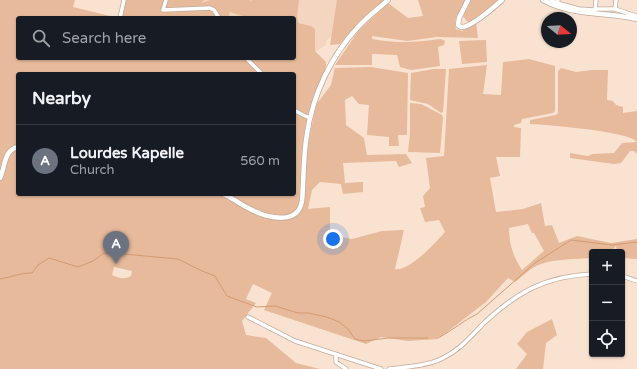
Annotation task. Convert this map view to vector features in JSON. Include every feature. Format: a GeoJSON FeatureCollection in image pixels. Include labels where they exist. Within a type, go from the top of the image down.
{"type":"FeatureCollection","features":[{"type":"Feature","properties":{"kind":"main road"},"geometry":{"type":"LineString","coordinates":[[227,196],[260,213],[286,218],[296,214],[302,206],[306,144],[310,118],[317,95],[328,70],[344,44],[357,28],[388,0]]}},
{"type":"Feature","properties":{"kind":"main road"},"geometry":{"type":"LineString","coordinates":[[468,0],[459,18],[458,25],[462,28],[472,24],[502,0]]}},
{"type":"Feature","properties":{"kind":"main road"},"geometry":{"type":"LineString","coordinates":[[547,0],[578,12],[595,11],[636,17]]}},
{"type":"Feature","properties":{"kind":"main road"},"geometry":{"type":"LineString","coordinates":[[0,178],[9,152],[16,147]]}},
{"type":"Feature","properties":{"kind":"street"},"geometry":{"type":"LineString","coordinates":[[120,16],[124,0]]}},
{"type":"Feature","properties":{"kind":"street"},"geometry":{"type":"LineString","coordinates":[[166,0],[163,10],[210,8],[214,10],[218,16]]}},
{"type":"Feature","properties":{"kind":"street"},"geometry":{"type":"LineString","coordinates":[[547,0],[558,1],[580,9],[595,11],[615,9],[636,17]]}},
{"type":"Feature","properties":{"kind":"street"},"geometry":{"type":"LineString","coordinates":[[595,11],[596,0]]}},
{"type":"Feature","properties":{"kind":"street"},"geometry":{"type":"LineString","coordinates":[[615,9],[617,1]]}},
{"type":"Feature","properties":{"kind":"street"},"geometry":{"type":"LineString","coordinates":[[248,60],[260,72]]}},
{"type":"Feature","properties":{"kind":"street"},"geometry":{"type":"LineString","coordinates":[[296,111],[310,118]]}},
{"type":"Feature","properties":{"kind":"street"},"geometry":{"type":"LineString","coordinates":[[389,369],[426,364],[439,360],[462,346],[505,304],[523,292],[541,283],[589,274]]}},
{"type":"Feature","properties":{"kind":"street"},"geometry":{"type":"LineString","coordinates":[[625,277],[637,281]]}},
{"type":"Feature","properties":{"kind":"street"},"geometry":{"type":"LineString","coordinates":[[248,316],[295,341],[336,356],[381,369]]}},
{"type":"Feature","properties":{"kind":"street"},"geometry":{"type":"LineString","coordinates":[[336,356],[336,362],[346,369]]}},
{"type":"Feature","properties":{"kind":"shaded area"},"geometry":{"type":"Polygon","coordinates":[[[0,0],[75,0],[73,7],[110,16],[16,16],[16,60],[296,60],[296,16],[243,16],[230,12],[229,16],[121,16],[125,0],[204,0],[201,3],[211,0],[299,0],[297,17],[298,23],[311,26],[315,29],[315,51],[326,62],[325,71],[310,108],[304,134],[302,154],[306,155],[316,105],[331,85],[335,68],[371,67],[408,73],[407,135],[398,135],[399,146],[389,146],[389,137],[367,135],[369,105],[359,104],[352,96],[345,100],[346,125],[364,138],[367,155],[406,154],[412,163],[399,167],[396,161],[343,163],[345,183],[363,182],[363,192],[343,194],[341,184],[320,182],[312,190],[308,209],[330,207],[330,235],[352,239],[382,231],[404,230],[395,269],[401,269],[415,261],[445,232],[439,220],[425,222],[420,208],[425,207],[423,196],[430,188],[426,158],[444,156],[449,69],[487,65],[483,94],[501,95],[503,62],[529,59],[555,66],[555,111],[553,113],[522,119],[521,123],[514,125],[514,127],[521,128],[520,157],[496,157],[500,176],[490,178],[496,212],[523,209],[541,203],[545,226],[552,225],[559,243],[577,236],[611,243],[637,239],[637,259],[625,258],[625,249],[616,249],[616,246],[613,249],[589,249],[589,258],[560,260],[537,265],[515,282],[508,278],[486,302],[438,339],[408,341],[381,337],[366,344],[264,310],[272,293],[253,284],[246,299],[256,303],[242,321],[246,335],[266,338],[296,363],[320,369],[0,369],[0,0]],[[528,224],[509,228],[512,250],[522,270],[544,251],[534,233],[532,233],[528,224]],[[114,267],[112,275],[119,278],[126,278],[131,276],[132,271],[114,267]]]}},
{"type":"Feature","properties":{"kind":"shaded area"},"geometry":{"type":"Polygon","coordinates":[[[169,0],[365,0],[360,11],[327,40],[326,45],[312,54],[296,22],[296,16],[213,16],[168,5],[169,0]]]}},
{"type":"Feature","properties":{"kind":"shaded area"},"geometry":{"type":"Polygon","coordinates":[[[337,0],[386,0],[373,9],[340,44],[330,45],[337,0]]]}},
{"type":"Feature","properties":{"kind":"shaded area"},"geometry":{"type":"Polygon","coordinates":[[[418,0],[465,0],[465,3],[461,6],[462,8],[456,20],[456,29],[462,31],[471,27],[476,22],[478,38],[437,37],[407,41],[372,36],[372,39],[399,42],[441,39],[445,41],[444,45],[438,47],[440,66],[411,70],[400,67],[397,55],[372,54],[372,65],[335,65],[359,30],[388,3],[408,18],[423,16],[418,0]]]}},
{"type":"Feature","properties":{"kind":"shaded area"},"geometry":{"type":"Polygon","coordinates":[[[470,0],[499,0],[469,24],[463,16],[470,0]]]}},
{"type":"Feature","properties":{"kind":"shaded area"},"geometry":{"type":"Polygon","coordinates":[[[486,40],[487,62],[462,64],[459,41],[486,40]]]}},
{"type":"Feature","properties":{"kind":"shaded area"},"geometry":{"type":"Polygon","coordinates":[[[561,68],[576,72],[608,70],[607,100],[613,101],[616,105],[623,107],[623,113],[637,111],[637,142],[631,138],[604,132],[569,127],[530,124],[530,120],[556,115],[558,113],[558,71],[561,68]]]}},
{"type":"Feature","properties":{"kind":"shaded area"},"geometry":{"type":"Polygon","coordinates":[[[434,69],[446,69],[443,112],[441,113],[428,104],[410,100],[411,73],[434,69]]]}},
{"type":"Feature","properties":{"kind":"shaded area"},"geometry":{"type":"Polygon","coordinates":[[[410,103],[421,104],[442,115],[440,153],[408,152],[410,133],[410,103]]]}},
{"type":"Feature","properties":{"kind":"shaded area"},"geometry":{"type":"Polygon","coordinates":[[[637,142],[637,154],[634,151],[630,151],[621,163],[614,164],[570,158],[570,153],[588,156],[592,154],[614,153],[622,143],[637,142]]]}},
{"type":"Feature","properties":{"kind":"shaded area"},"geometry":{"type":"Polygon","coordinates":[[[552,319],[557,335],[546,343],[543,369],[516,369],[527,354],[517,344],[527,332],[552,319]]]}},
{"type":"Feature","properties":{"kind":"waterway"},"geometry":{"type":"LineString","coordinates":[[440,337],[477,314],[535,263],[571,240],[612,245],[637,242]]}},
{"type":"Feature","properties":{"kind":"waterway"},"geometry":{"type":"LineString","coordinates":[[0,279],[20,274],[32,273],[38,265],[49,258],[78,267],[93,261],[104,253],[110,254]]}},
{"type":"Feature","properties":{"kind":"waterway"},"geometry":{"type":"LineString","coordinates":[[113,254],[121,254]]}},
{"type":"Feature","properties":{"kind":"waterway"},"geometry":{"type":"LineString","coordinates":[[124,254],[178,259],[215,276],[227,296],[257,307],[275,306],[298,313],[308,313],[327,317],[339,322],[348,329],[355,339],[364,341],[388,338],[428,338]]}},
{"type":"Feature","properties":{"kind":"place","name":"Lourdes Kapelle"},"geometry":{"type":"Point","coordinates":[116,264]}}]}
